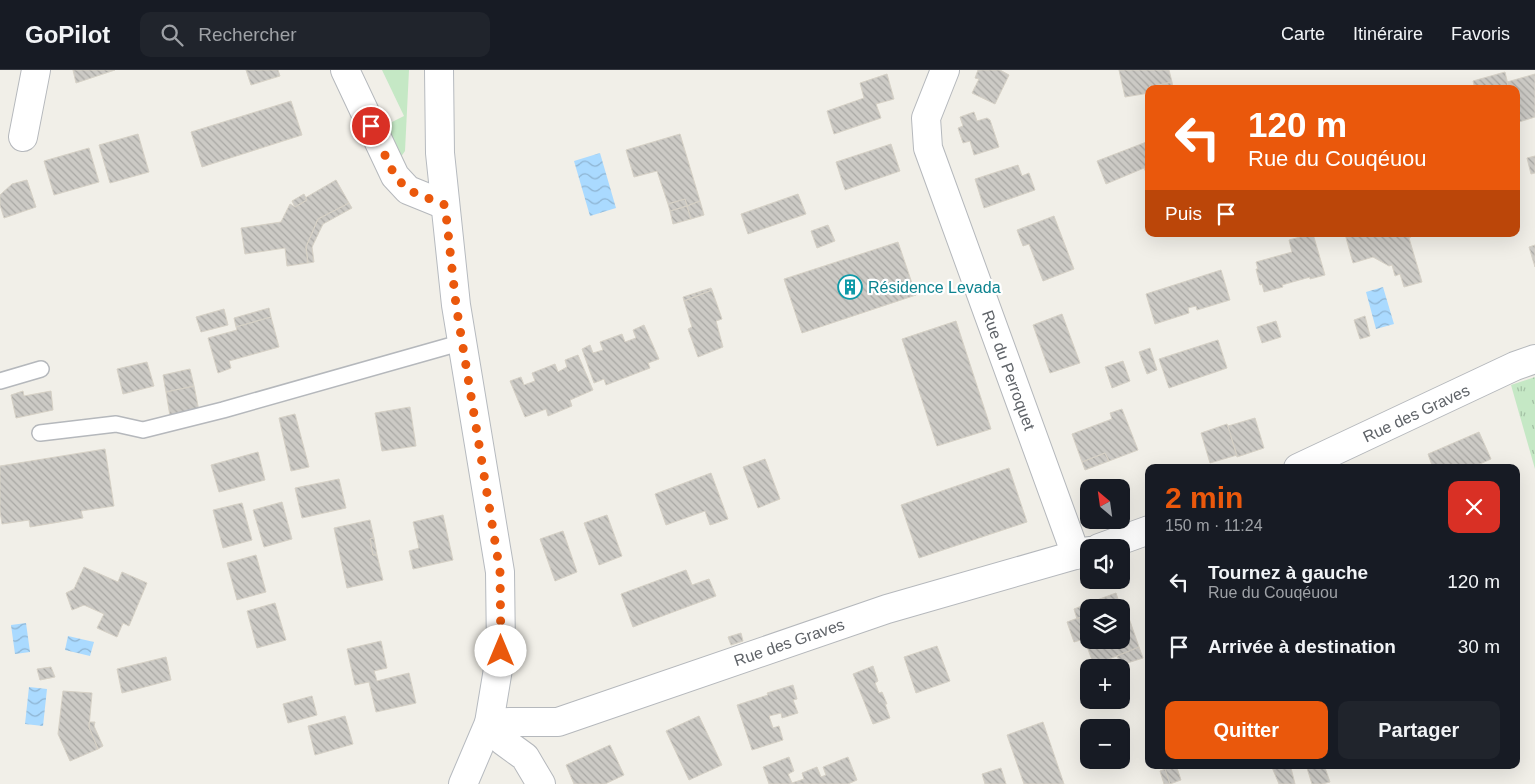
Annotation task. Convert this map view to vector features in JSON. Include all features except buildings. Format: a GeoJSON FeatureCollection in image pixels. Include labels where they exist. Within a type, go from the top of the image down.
{"type":"FeatureCollection","features":[{"type":"Feature","properties":{"kind":"street"},"geometry":{"type":"LineString","coordinates":[[23,137],[36,70]]}},
{"type":"Feature","properties":{"kind":"street"},"geometry":{"type":"LineString","coordinates":[[345,70],[395,176],[408,190],[445,205]]}},
{"type":"Feature","properties":{"kind":"street"},"geometry":{"type":"LineString","coordinates":[[440,70],[440,153],[456,305],[500,572],[501,651],[489,724],[463,784]]}},
{"type":"Feature","properties":{"kind":"street","name":"Rue du Perroquet"},"geometry":{"type":"LineString","coordinates":[[945,70],[926,118],[928,148],[1083,539]]}},
{"type":"Feature","properties":{"kind":"street","name":"Rue des Graves"},"geometry":{"type":"LineString","coordinates":[[1307,464],[1535,359]]}},
{"type":"Feature","properties":{"kind":"street","name":"Rue des Graves"},"geometry":{"type":"LineString","coordinates":[[1123,539],[1145,531]]}},
{"type":"Feature","properties":{"kind":"street","name":"Rue des Graves"},"geometry":{"type":"LineString","coordinates":[[489,724],[558,722],[887,609],[1080,553]]}},
{"type":"Feature","properties":{"kind":"street"},"geometry":{"type":"LineString","coordinates":[[489,724],[503,741],[525,757],[541,784]]}},
{"type":"Feature","properties":{"kind":"lane"},"geometry":{"type":"LineString","coordinates":[[40,433],[116,424],[143,430],[223,410],[463,342]]}},
{"type":"Feature","properties":{"kind":"lane"},"geometry":{"type":"LineString","coordinates":[[0,381],[41,369]]}},
{"type":"Feature","properties":{"kind":"green space"},"geometry":{"type":"Polygon","coordinates":[[[382,70],[409,70],[405,151],[398,161],[382,127],[404,116],[382,70]]]}},
{"type":"Feature","properties":{"kind":"green space"},"geometry":{"type":"Polygon","coordinates":[[[1535,377],[1535,469],[1511,385],[1535,377]]]}},
{"type":"Feature","properties":{"kind":"water"},"geometry":{"type":"Polygon","coordinates":[[[600,153],[616,208],[590,216],[574,161],[600,153]]]}},
{"type":"Feature","properties":{"kind":"water"},"geometry":{"type":"Polygon","coordinates":[[[1383,287],[1394,324],[1376,329],[1366,292],[1383,287]]]}},
{"type":"Feature","properties":{"kind":"water"},"geometry":{"type":"Polygon","coordinates":[[[26,623],[30,652],[15,654],[11,625],[26,623]]]}},
{"type":"Feature","properties":{"kind":"water"},"geometry":{"type":"Polygon","coordinates":[[[68,636],[94,642],[90,656],[65,650],[68,636]]]}},
{"type":"Feature","properties":{"kind":"water"},"geometry":{"type":"Polygon","coordinates":[[[29,687],[47,689],[43,726],[25,724],[29,687]]]}},
{"type":"Feature","properties":{"kind":"place","name":"Résidence Levada"},"geometry":{"type":"Point","coordinates":[850,287]}},
{"type":"Feature","properties":{"kind":"route"},"geometry":{"type":"LineString","coordinates":[[371,126],[395,176],[408,190],[445,205],[456,305],[500,572],[501,651]]}}]}
